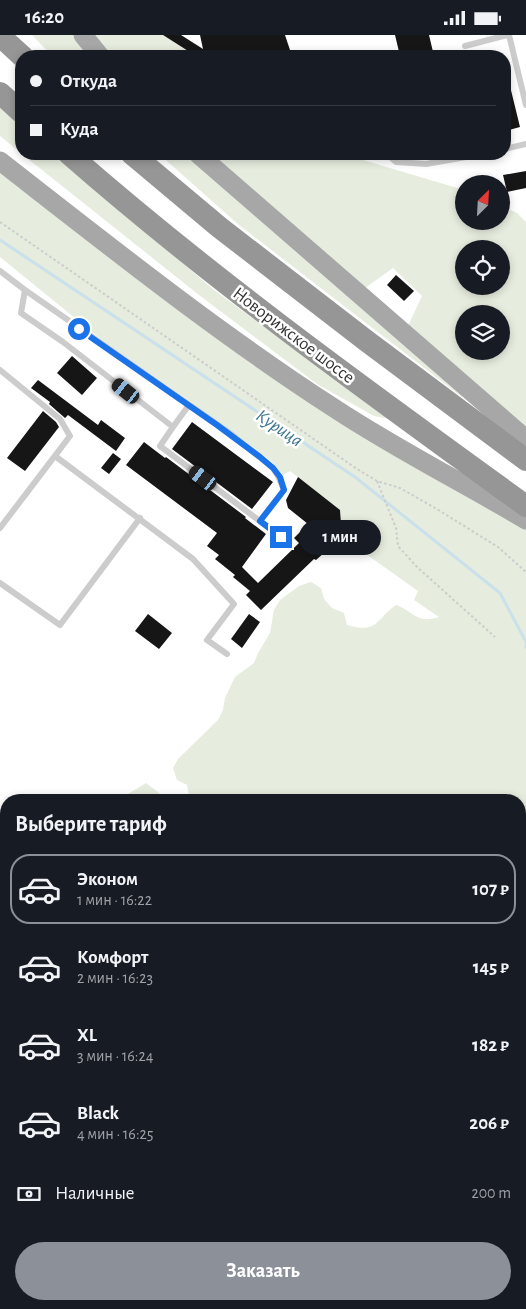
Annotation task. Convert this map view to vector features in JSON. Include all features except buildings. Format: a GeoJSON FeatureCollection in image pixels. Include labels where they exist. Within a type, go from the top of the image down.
{"type":"FeatureCollection","features":[{"type":"Feature","properties":{"kind":"highway"},"geometry":{"type":"LineString","coordinates":[[0,93],[15,107]]}},
{"type":"Feature","properties":{"kind":"highway","name":"Новорижское шоссе"},"geometry":{"type":"LineString","coordinates":[[76,160],[166,237],[315,351],[526,506]]}},
{"type":"Feature","properties":{"kind":"highway"},"geometry":{"type":"LineString","coordinates":[[139,160],[219,227],[368,342],[526,460]]}},
{"type":"Feature","properties":{"kind":"main road"},"geometry":{"type":"LineString","coordinates":[[83,35],[95,50]]}},
{"type":"Feature","properties":{"kind":"main road"},"geometry":{"type":"LineString","coordinates":[[205,160],[526,439]]}},
{"type":"Feature","properties":{"kind":"main road"},"geometry":{"type":"LineString","coordinates":[[0,161],[114,250],[272,367],[334,409],[405,452],[490,498],[526,520]]}},
{"type":"Feature","properties":{"kind":"lane"},"geometry":{"type":"LineString","coordinates":[[465,46],[508,35],[526,105]]}},
{"type":"Feature","properties":{"kind":"lane"},"geometry":{"type":"LineString","coordinates":[[511,148],[526,144]]}},
{"type":"Feature","properties":{"kind":"lane"},"geometry":{"type":"LineString","coordinates":[[394,160],[396,162],[426,164],[449,160]]}},
{"type":"Feature","properties":{"kind":"lane"},"geometry":{"type":"LineString","coordinates":[[0,271],[189,405],[273,468],[280,477],[284,490],[260,521]]}},
{"type":"Feature","properties":{"kind":"lane"},"geometry":{"type":"LineString","coordinates":[[25,290],[21,313],[173,427]]}},
{"type":"Feature","properties":{"kind":"lane"},"geometry":{"type":"LineString","coordinates":[[0,370],[60,419],[70,436],[0,528]]}},
{"type":"Feature","properties":{"kind":"lane"},"geometry":{"type":"LineString","coordinates":[[189,405],[160,446],[281,537]]}},
{"type":"Feature","properties":{"kind":"lane"},"geometry":{"type":"LineString","coordinates":[[55,456],[193,559],[234,604],[207,640],[226,654]]}},
{"type":"Feature","properties":{"kind":"lane"},"geometry":{"type":"LineString","coordinates":[[0,583],[60,625],[140,519]]}},
{"type":"Feature","properties":{"kind":"path"},"geometry":{"type":"LineString","coordinates":[[0,221],[349,464],[377,481],[400,487],[440,511],[498,547],[526,572]]}},
{"type":"Feature","properties":{"kind":"path"},"geometry":{"type":"LineString","coordinates":[[377,481],[396,528],[398,546],[417,567],[495,637]]}},
{"type":"Feature","properties":{"kind":"shaded area"},"geometry":{"type":"Polygon","coordinates":[[[32,35],[75,35],[87,50],[46,50],[32,35]]]}},
{"type":"Feature","properties":{"kind":"shaded area"},"geometry":{"type":"Polygon","coordinates":[[[91,35],[163,35],[187,50],[103,50],[91,35]]]}},
{"type":"Feature","properties":{"kind":"shaded area"},"geometry":{"type":"Polygon","coordinates":[[[0,107],[15,120],[15,148],[0,136],[0,107]]]}},
{"type":"Feature","properties":{"kind":"shaded area"},"geometry":{"type":"Polygon","coordinates":[[[30,160],[62,160],[214,290],[390,419],[374,416],[317,384],[199,295],[30,160]]]}},
{"type":"Feature","properties":{"kind":"shaded area"},"geometry":{"type":"Polygon","coordinates":[[[166,160],[195,160],[466,397],[462,397],[239,225],[166,160]]]}},
{"type":"Feature","properties":{"kind":"shaded area"},"geometry":{"type":"Polygon","coordinates":[[[214,160],[363,160],[455,187],[455,230],[510,230],[510,210],[517,213],[526,222],[526,430],[408,326],[422,296],[393,268],[365,288],[214,160]]]}},
{"type":"Feature","properties":{"kind":"shaded area"},"geometry":{"type":"Polygon","coordinates":[[[0,170],[238,351],[526,527],[526,794],[189,794],[187,785],[177,780],[173,768],[178,759],[218,720],[223,710],[225,698],[235,677],[254,663],[270,633],[274,610],[280,600],[299,586],[311,582],[321,588],[324,599],[332,608],[344,613],[347,625],[371,627],[396,605],[420,618],[431,619],[439,617],[414,600],[418,591],[342,537],[340,510],[290,471],[283,475],[271,461],[102,340],[0,257],[0,170]]]}},
{"type":"Feature","properties":{"kind":"shaded area"},"geometry":{"type":"Polygon","coordinates":[[[146,783],[160,794],[128,794],[146,783]]]}},
{"type":"Feature","properties":{"kind":"waterway","name":"Курица"},"geometry":{"type":"LineString","coordinates":[[0,240],[355,477],[500,593],[526,642],[526,647]]}},
{"type":"Feature","properties":{"kind":"route"},"geometry":{"type":"LineString","coordinates":[[79,329],[231,435],[273,468],[280,477],[284,490],[260,521],[281,537]]}}]}
